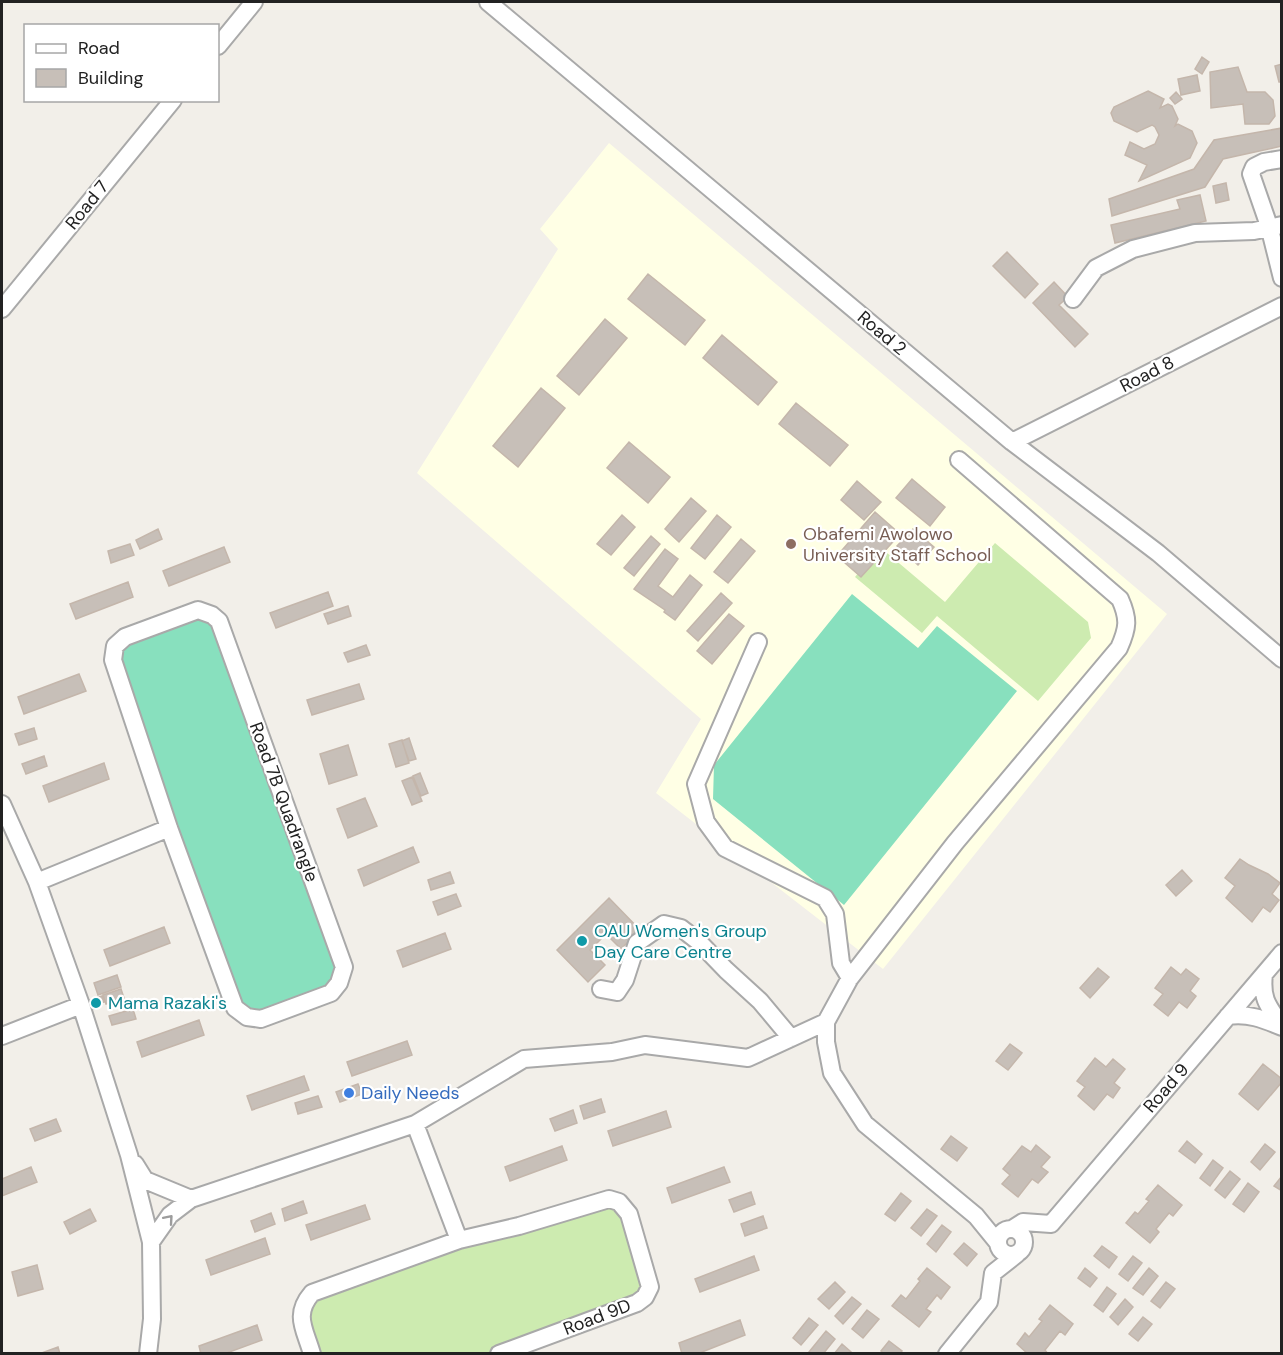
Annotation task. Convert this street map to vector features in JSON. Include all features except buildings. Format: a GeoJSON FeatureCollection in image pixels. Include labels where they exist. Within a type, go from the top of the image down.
{"type":"FeatureCollection","features":[{"type":"Feature","properties":{"kind":"street"},"geometry":{"type":"LineString","coordinates":[[219,45],[254,2]]}},
{"type":"Feature","properties":{"kind":"street","name":"Road 2"},"geometry":{"type":"LineString","coordinates":[[488,2],[1012,442],[1158,553],[1281,659]]}},
{"type":"Feature","properties":{"kind":"street","name":"Road 7"},"geometry":{"type":"LineString","coordinates":[[2,309],[171,102]]}},
{"type":"Feature","properties":{"kind":"street"},"geometry":{"type":"LineString","coordinates":[[1281,159],[1264,162],[1254,167],[1251,174],[1275,226],[1281,278]]}},
{"type":"Feature","properties":{"kind":"street"},"geometry":{"type":"LineString","coordinates":[[1073,299],[1096,268],[1133,249],[1196,233],[1254,231],[1275,226]]}},
{"type":"Feature","properties":{"kind":"street","name":"Road 8"},"geometry":{"type":"LineString","coordinates":[[1012,442],[1281,306]]}},
{"type":"Feature","properties":{"kind":"street"},"geometry":{"type":"LineString","coordinates":[[959,460],[1120,600],[1127,615],[1126,633],[1119,648],[955,843],[850,978],[826,1022],[826,1042],[832,1073],[866,1124],[1004,1237],[1022,1235],[1021,1250]]}},
{"type":"Feature","properties":{"kind":"street","name":"Road 7B Quadrangle"},"geometry":{"type":"LineString","coordinates":[[198,610],[212,615],[219,621],[344,967],[339,983],[331,993],[261,1019],[247,1017],[235,1008],[169,828],[113,660],[115,646],[125,637],[198,610]]}},
{"type":"Feature","properties":{"kind":"street"},"geometry":{"type":"LineString","coordinates":[[758,642],[696,784],[706,822],[725,848],[825,898],[836,914],[841,963],[850,978]]}},
{"type":"Feature","properties":{"kind":"street"},"geometry":{"type":"LineString","coordinates":[[2,804],[37,882],[81,1005],[129,1155],[151,1242],[152,1319],[148,1353]]}},
{"type":"Feature","properties":{"kind":"street"},"geometry":{"type":"LineString","coordinates":[[37,882],[169,828]]}},
{"type":"Feature","properties":{"kind":"street"},"geometry":{"type":"LineString","coordinates":[[601,990],[617,992],[625,980],[637,943],[664,924],[681,928],[699,942],[760,1001],[791,1038]]}},
{"type":"Feature","properties":{"kind":"street","name":"Road 9"},"geometry":{"type":"LineString","coordinates":[[1051,1224],[1281,953]]}},
{"type":"Feature","properties":{"kind":"street"},"geometry":{"type":"LineString","coordinates":[[1264,974],[1262,992],[1281,1026]]}},
{"type":"Feature","properties":{"kind":"street"},"geometry":{"type":"LineString","coordinates":[[2,1036],[81,1005]]}},
{"type":"Feature","properties":{"kind":"street"},"geometry":{"type":"LineString","coordinates":[[1228,1016],[1243,1014],[1281,1026]]}},
{"type":"Feature","properties":{"kind":"street"},"geometry":{"type":"LineString","coordinates":[[151,1242],[170,1215],[191,1199],[415,1124],[524,1059],[612,1052],[645,1045],[748,1058],[826,1022]]}},
{"type":"Feature","properties":{"kind":"street"},"geometry":{"type":"LineString","coordinates":[[415,1124],[459,1240]]}},
{"type":"Feature","properties":{"kind":"street"},"geometry":{"type":"LineString","coordinates":[[129,1155],[145,1179],[191,1199]]}},
{"type":"Feature","properties":{"kind":"street","name":"Road 9D"},"geometry":{"type":"LineString","coordinates":[[312,1353],[300,1312],[304,1302],[312,1293],[459,1240],[519,1226],[609,1199],[619,1203],[629,1214],[650,1287],[645,1297],[637,1303],[499,1353]]}},
{"type":"Feature","properties":{"kind":"street"},"geometry":{"type":"LineString","coordinates":[[989,1302],[986,1270],[1004,1237],[1023,1222],[1051,1224]]}},
{"type":"Feature","properties":{"kind":"street"},"geometry":{"type":"LineString","coordinates":[[947,1353],[989,1302],[993,1273],[1021,1250],[1031,1227],[1051,1224]]}},
{"type":"Feature","properties":{"kind":"street"},"geometry":{"type":"LineString","coordinates":[[1004,1237],[1006,1255],[1021,1250]]}},
{"type":"Feature","properties":{"kind":"shaded area","name":"Obafemi Awolowo University Staff School"},"geometry":{"type":"Polygon","coordinates":[[[609,143],[1167,614],[883,969],[656,793],[701,719],[417,473],[558,249],[540,229],[609,143]]]}},
{"type":"Feature","properties":{"kind":"green space"},"geometry":{"type":"Polygon","coordinates":[[[995,543],[1088,622],[1091,638],[1038,701],[937,616],[922,633],[855,577],[880,547],[945,602],[995,543]]]}},
{"type":"Feature","properties":{"kind":"green space"},"geometry":{"type":"Polygon","coordinates":[[[852,594],[918,648],[937,626],[1017,691],[844,905],[713,799],[714,765],[852,594]]]}},
{"type":"Feature","properties":{"kind":"green space"},"geometry":{"type":"Polygon","coordinates":[[[198,618],[216,626],[339,967],[327,989],[256,1014],[237,999],[120,668],[121,653],[128,642],[198,618]]]}},
{"type":"Feature","properties":{"kind":"green space"},"geometry":{"type":"Polygon","coordinates":[[[612,1206],[623,1214],[645,1285],[627,1303],[488,1353],[316,1353],[305,1320],[314,1298],[487,1239],[612,1206]]]}},
{"type":"Feature","properties":{"kind":"place","name":"Obafemi Awolowo University Staff School"},"geometry":{"type":"Point","coordinates":[791,544]}},
{"type":"Feature","properties":{"kind":"place","name":"OAU Women's Group Day Care Centre"},"geometry":{"type":"Point","coordinates":[582,941]}},
{"type":"Feature","properties":{"kind":"place","name":"Mama Razaki's"},"geometry":{"type":"Point","coordinates":[96,1003]}},
{"type":"Feature","properties":{"kind":"place","name":"Daily Needs"},"geometry":{"type":"Point","coordinates":[349,1093]}}]}
